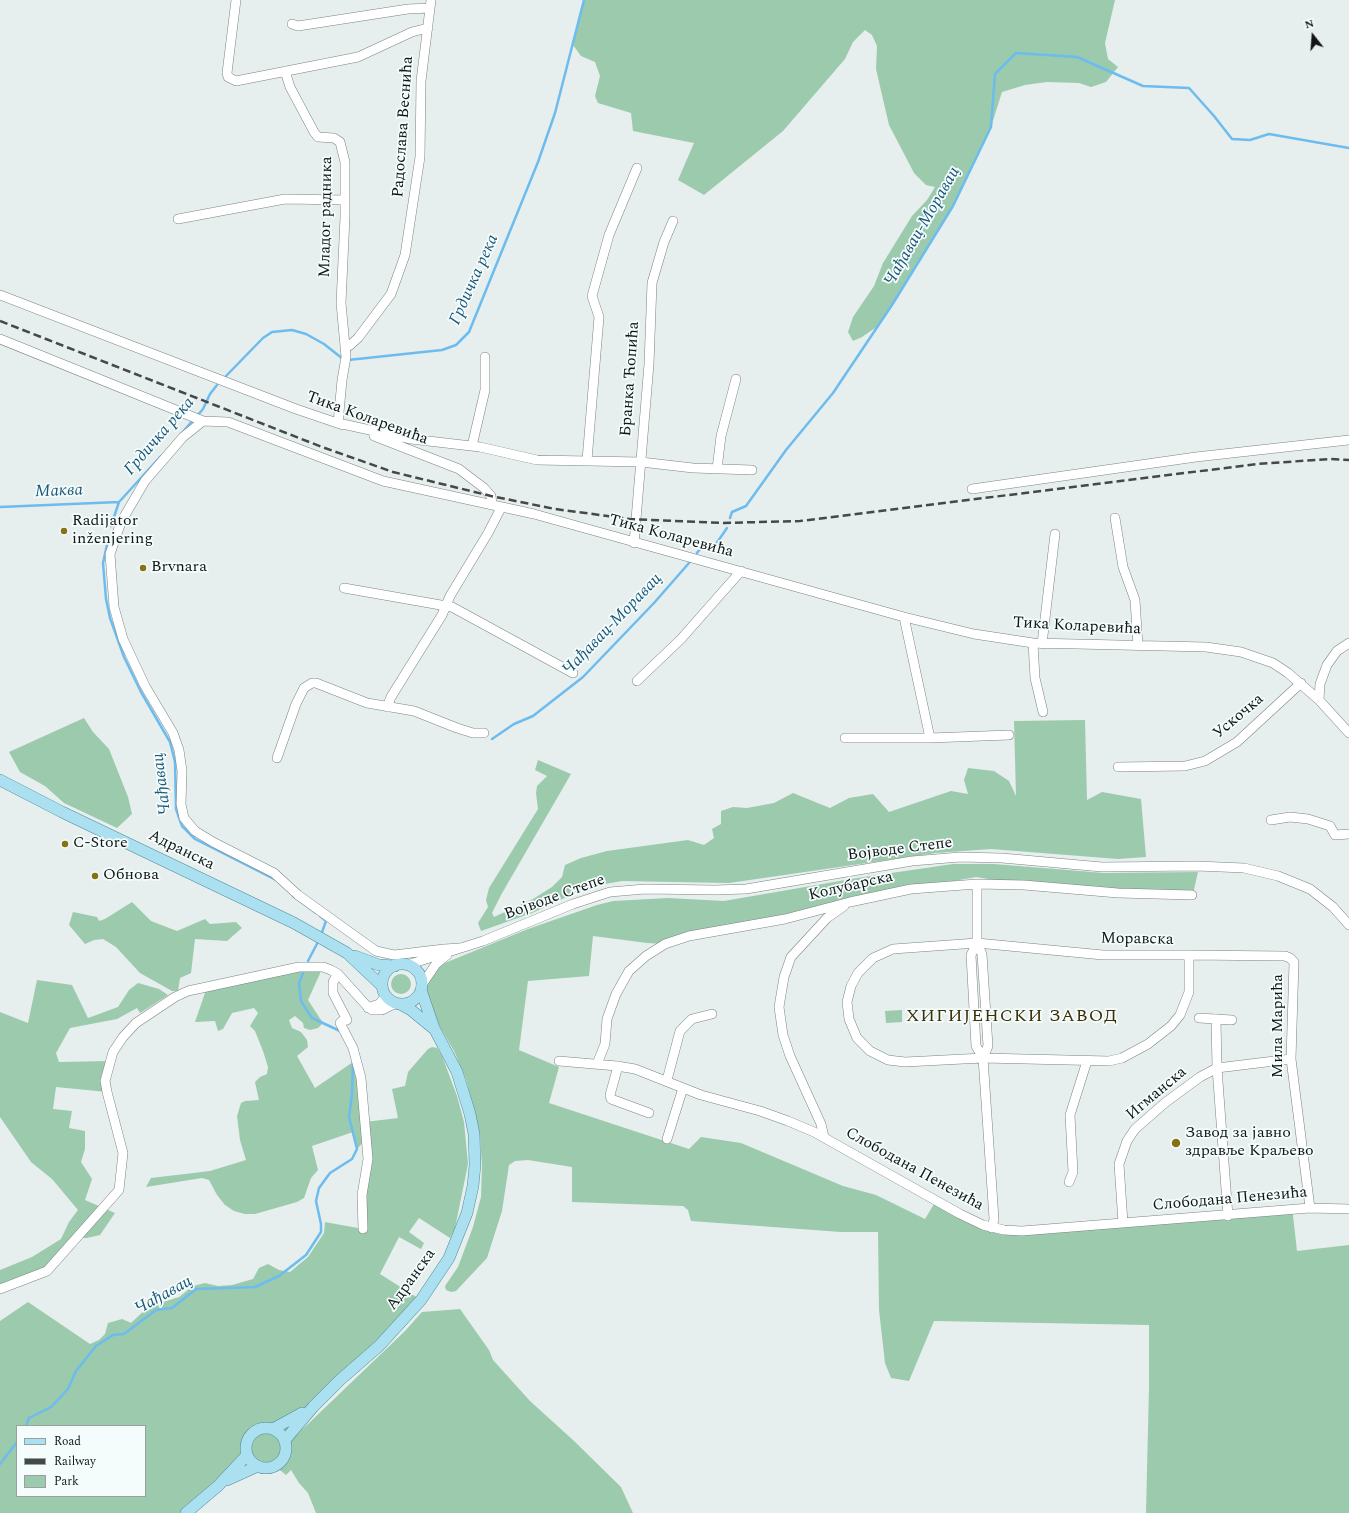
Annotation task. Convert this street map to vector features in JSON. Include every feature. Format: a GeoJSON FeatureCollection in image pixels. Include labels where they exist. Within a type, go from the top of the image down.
{"type":"FeatureCollection","features":[{"type":"Feature","properties":{"kind":"main road","name":"Адранска"},"geometry":{"type":"LineString","coordinates":[[0,780],[62,812],[313,934],[347,953],[371,963],[395,966]]}},
{"type":"Feature","properties":{"kind":"main road","name":"Адранска"},"geometry":{"type":"LineString","coordinates":[[347,953],[382,986]]}},
{"type":"Feature","properties":{"kind":"main road"},"geometry":{"type":"LineString","coordinates":[[407,965],[417,972],[421,979],[421,988],[413,1001],[398,1003],[386,996],[382,986],[386,972],[395,966],[407,965]]}},
{"type":"Feature","properties":{"kind":"main road","name":"Адранска"},"geometry":{"type":"LineString","coordinates":[[285,1440],[313,1407],[340,1380],[379,1346],[421,1300],[449,1258],[467,1213],[473,1186],[475,1165],[471,1119],[465,1092],[457,1072],[434,1028],[421,988]]}},
{"type":"Feature","properties":{"kind":"main road","name":"Адранска"},"geometry":{"type":"LineString","coordinates":[[398,1003],[411,1010],[434,1028]]}},
{"type":"Feature","properties":{"kind":"main road","name":"Адранска"},"geometry":{"type":"LineString","coordinates":[[273,1429],[313,1407]]}},
{"type":"Feature","properties":{"kind":"main road"},"geometry":{"type":"LineString","coordinates":[[259,1429],[273,1429],[279,1432],[285,1440],[286,1450],[280,1462],[269,1468],[258,1466],[250,1461],[247,1455],[246,1444],[249,1436],[259,1429]]}},
{"type":"Feature","properties":{"kind":"main road"},"geometry":{"type":"LineString","coordinates":[[186,1513],[218,1486],[247,1455]]}},
{"type":"Feature","properties":{"kind":"main road"},"geometry":{"type":"LineString","coordinates":[[218,1486],[242,1472],[258,1466]]}},
{"type":"Feature","properties":{"kind":"street"},"geometry":{"type":"LineString","coordinates":[[236,0],[228,57],[228,77],[236,81],[358,57],[412,32],[428,28]]}},
{"type":"Feature","properties":{"kind":"street","name":"Радослава Веснића"},"geometry":{"type":"LineString","coordinates":[[292,24],[298,26],[431,4],[421,81],[420,157],[405,255],[391,294],[358,338],[349,346],[345,347]]}},
{"type":"Feature","properties":{"kind":"street","name":"Младог радника"},"geometry":{"type":"LineString","coordinates":[[285,71],[290,87],[314,132],[318,136],[334,138],[340,142],[345,162],[341,303],[345,361],[338,423]]}},
{"type":"Feature","properties":{"kind":"street"},"geometry":{"type":"LineString","coordinates":[[587,460],[599,317],[592,296],[609,235],[637,168]]}},
{"type":"Feature","properties":{"kind":"street"},"geometry":{"type":"LineString","coordinates":[[178,219],[285,199],[345,200]]}},
{"type":"Feature","properties":{"kind":"street","name":"Бранка Ћопића"},"geometry":{"type":"LineString","coordinates":[[634,543],[649,364],[652,284],[664,242],[673,221]]}},
{"type":"Feature","properties":{"kind":"street","name":"Тика Коларевића"},"geometry":{"type":"LineString","coordinates":[[0,296],[459,469],[484,488],[497,506],[534,514],[904,617],[974,634],[1037,643],[1206,647],[1241,652],[1273,663],[1301,683],[1319,700],[1349,733]]}},
{"type":"Feature","properties":{"kind":"street"},"geometry":{"type":"LineString","coordinates":[[0,338],[201,421],[228,422],[383,481],[497,506],[488,533],[455,586],[446,605],[391,697],[387,707]]}},
{"type":"Feature","properties":{"kind":"street"},"geometry":{"type":"LineString","coordinates":[[472,446],[485,390],[485,357]]}},
{"type":"Feature","properties":{"kind":"street"},"geometry":{"type":"LineString","coordinates":[[717,469],[721,436],[736,379]]}},
{"type":"Feature","properties":{"kind":"street"},"geometry":{"type":"LineString","coordinates":[[201,421],[183,437],[145,481],[121,522],[110,554],[114,607],[123,639],[145,686],[173,733],[179,750],[182,772],[181,804],[184,818],[195,831],[274,873],[298,894],[376,951],[394,955],[444,948],[460,948]]}},
{"type":"Feature","properties":{"kind":"street"},"geometry":{"type":"LineString","coordinates":[[338,423],[411,439],[472,446],[512,453],[537,460],[641,462],[693,468],[752,470]]}},
{"type":"Feature","properties":{"kind":"street"},"geometry":{"type":"LineString","coordinates":[[972,489],[1196,457],[1349,440]]}},
{"type":"Feature","properties":{"kind":"street"},"geometry":{"type":"LineString","coordinates":[[1115,518],[1123,567],[1135,600],[1138,646]]}},
{"type":"Feature","properties":{"kind":"street"},"geometry":{"type":"LineString","coordinates":[[1043,712],[1035,678],[1037,643],[1055,534]]}},
{"type":"Feature","properties":{"kind":"street"},"geometry":{"type":"LineString","coordinates":[[637,681],[676,644],[741,571]]}},
{"type":"Feature","properties":{"kind":"street"},"geometry":{"type":"LineString","coordinates":[[344,588],[446,605],[483,622],[573,673]]}},
{"type":"Feature","properties":{"kind":"street"},"geometry":{"type":"LineString","coordinates":[[904,617],[930,738]]}},
{"type":"Feature","properties":{"kind":"street"},"geometry":{"type":"LineString","coordinates":[[1319,700],[1320,684],[1327,665],[1337,652],[1349,643]]}},
{"type":"Feature","properties":{"kind":"street"},"geometry":{"type":"LineString","coordinates":[[277,758],[296,704],[303,690],[308,684],[316,683],[366,703],[414,711],[457,728],[473,733],[484,733]]}},
{"type":"Feature","properties":{"kind":"street","name":"Ускочка"},"geometry":{"type":"LineString","coordinates":[[1118,767],[1185,766],[1205,761],[1238,742],[1301,683]]}},
{"type":"Feature","properties":{"kind":"street"},"geometry":{"type":"LineString","coordinates":[[845,738],[930,738],[1009,735]]}},
{"type":"Feature","properties":{"kind":"street"},"geometry":{"type":"LineString","coordinates":[[1271,820],[1290,817],[1308,819],[1330,826],[1335,835],[1349,834]]}},
{"type":"Feature","properties":{"kind":"street","name":"Војводе Степе"},"geometry":{"type":"LineString","coordinates":[[407,965],[450,952],[573,904],[610,892],[645,889],[746,889],[912,861],[966,857],[1002,858],[1102,867],[1197,866],[1244,868],[1269,874],[1304,886],[1345,916],[1349,925]]}},
{"type":"Feature","properties":{"kind":"street"},"geometry":{"type":"LineString","coordinates":[[977,884],[977,943],[971,955],[976,1046],[983,1058],[994,1219],[992,1228]]}},
{"type":"Feature","properties":{"kind":"street","name":"Колубарска"},"geometry":{"type":"LineString","coordinates":[[597,1064],[605,1044],[607,1019],[616,994],[629,971],[646,956],[665,944],[689,936],[786,919],[850,902],[911,889],[977,884],[1024,885],[1118,893],[1192,895]]}},
{"type":"Feature","properties":{"kind":"street"},"geometry":{"type":"LineString","coordinates":[[824,1137],[821,1124],[790,1056],[783,1035],[779,1007],[784,977],[791,957],[827,918],[850,902]]}},
{"type":"Feature","properties":{"kind":"street","name":"Моравска"},"geometry":{"type":"LineString","coordinates":[[1189,955],[1189,992],[1180,1014],[1170,1026],[1148,1044],[1122,1058],[1109,1061],[983,1058],[906,1062],[888,1060],[870,1051],[858,1038],[849,1019],[847,1002],[851,986],[858,973],[864,964],[882,953],[893,949],[977,943],[1103,955],[1189,955],[1285,956],[1294,962]]}},
{"type":"Feature","properties":{"kind":"street","name":"Војводе Степе"},"geometry":{"type":"LineString","coordinates":[[421,988],[436,964],[450,952]]}},
{"type":"Feature","properties":{"kind":"street","name":"Мила Марића"},"geometry":{"type":"LineString","coordinates":[[1294,962],[1290,1059],[1310,1208]]}},
{"type":"Feature","properties":{"kind":"street"},"geometry":{"type":"LineString","coordinates":[[0,1289],[48,1271],[119,1190],[123,1153],[106,1092],[105,1081],[114,1052],[123,1037],[136,1023],[175,997],[188,991],[299,967],[323,967],[338,974],[368,1008],[372,1010],[379,1011],[398,1003]]}},
{"type":"Feature","properties":{"kind":"street"},"geometry":{"type":"LineString","coordinates":[[338,974],[333,982],[333,993],[347,1020],[340,1023],[353,1048],[358,1063],[365,1117],[368,1159],[362,1195],[363,1229]]}},
{"type":"Feature","properties":{"kind":"street"},"geometry":{"type":"LineString","coordinates":[[368,1008],[379,1004],[386,996]]}},
{"type":"Feature","properties":{"kind":"street"},"geometry":{"type":"LineString","coordinates":[[667,1080],[680,1031],[692,1019],[712,1014]]}},
{"type":"Feature","properties":{"kind":"street"},"geometry":{"type":"LineString","coordinates":[[1199,1018],[1232,1020]]}},
{"type":"Feature","properties":{"kind":"street"},"geometry":{"type":"LineString","coordinates":[[1216,1019],[1228,1216]]}},
{"type":"Feature","properties":{"kind":"street","name":"Игманска"},"geometry":{"type":"LineString","coordinates":[[1124,1223],[1119,1164],[1127,1141],[1136,1129],[1166,1102],[1200,1077],[1218,1068],[1290,1059]]}},
{"type":"Feature","properties":{"kind":"street","name":"Слободана Пенезића"},"geometry":{"type":"LineString","coordinates":[[559,1061],[618,1066],[635,1069],[667,1080],[701,1095],[760,1111],[808,1129],[960,1214],[992,1228],[1022,1231],[1228,1216],[1310,1208],[1349,1209]]}},
{"type":"Feature","properties":{"kind":"street"},"geometry":{"type":"LineString","coordinates":[[1069,1182],[1073,1172],[1070,1115],[1087,1061]]}},
{"type":"Feature","properties":{"kind":"street"},"geometry":{"type":"LineString","coordinates":[[618,1066],[610,1095],[611,1099],[649,1113]]}},
{"type":"Feature","properties":{"kind":"street"},"geometry":{"type":"LineString","coordinates":[[667,1139],[683,1088]]}},
{"type":"Feature","properties":{"kind":"green space"},"geometry":{"type":"Polygon","coordinates":[[[584,0],[1115,0],[1105,43],[1108,59],[1118,67],[1106,82],[1091,87],[1079,83],[1047,82],[1025,85],[1002,92],[991,127],[953,206],[878,326],[862,337],[853,341],[848,332],[853,317],[874,286],[883,263],[912,216],[927,200],[935,187],[926,185],[914,173],[889,125],[876,69],[877,46],[872,35],[865,30],[853,42],[845,59],[783,131],[704,195],[678,180],[694,143],[633,131],[631,113],[598,103],[595,96],[600,76],[595,62],[581,56],[573,45],[584,0]]]}},
{"type":"Feature","properties":{"kind":"green space"},"geometry":{"type":"Polygon","coordinates":[[[84,718],[93,732],[109,749],[128,797],[132,814],[117,828],[64,803],[45,786],[20,772],[9,752],[84,718]]]}},
{"type":"Feature","properties":{"kind":"green space"},"geometry":{"type":"Polygon","coordinates":[[[1085,720],[1087,800],[1102,792],[1141,799],[1146,857],[1118,859],[991,849],[936,853],[729,883],[622,881],[582,890],[532,913],[481,931],[478,923],[488,907],[486,900],[489,888],[538,809],[536,793],[537,786],[547,776],[535,770],[538,760],[571,774],[501,895],[492,913],[494,917],[533,899],[552,887],[562,877],[565,865],[581,858],[607,851],[688,840],[704,845],[714,838],[712,829],[721,824],[721,811],[733,807],[747,808],[774,803],[793,793],[830,808],[849,798],[873,794],[889,812],[951,791],[968,794],[964,780],[968,768],[994,771],[1009,781],[1016,796],[1014,721],[1085,720]]]}},
{"type":"Feature","properties":{"kind":"green space"},"geometry":{"type":"Polygon","coordinates":[[[953,864],[994,864],[1104,873],[1198,872],[1193,894],[1024,885],[976,877],[911,889],[665,944],[593,936],[589,976],[528,981],[519,1050],[559,1067],[549,1103],[689,1149],[701,1137],[741,1143],[843,1186],[876,1195],[925,1219],[937,1199],[983,1222],[1011,1228],[1292,1207],[1297,1251],[1349,1245],[1349,1513],[1146,1513],[1149,1325],[934,1321],[909,1381],[891,1378],[885,1363],[879,1310],[878,1232],[841,1232],[691,1221],[688,1210],[683,1206],[572,1202],[572,1167],[528,1160],[515,1161],[509,1165],[502,1211],[487,1258],[456,1291],[451,1292],[446,1290],[445,1286],[458,1267],[473,1227],[481,1197],[482,1166],[480,1135],[466,1079],[454,1051],[431,1011],[425,995],[425,984],[440,965],[528,929],[597,905],[613,901],[668,898],[724,901],[857,878],[953,864]]]}},
{"type":"Feature","properties":{"kind":"green space"},"geometry":{"type":"Polygon","coordinates":[[[132,902],[151,921],[177,931],[205,919],[210,924],[236,922],[242,928],[227,941],[195,939],[191,973],[180,978],[178,991],[172,991],[140,973],[116,947],[103,939],[94,940],[85,944],[69,925],[73,912],[97,917],[99,921],[105,919],[132,902]]]}},
{"type":"Feature","properties":{"kind":"green space"},"geometry":{"type":"Polygon","coordinates":[[[323,967],[308,1000],[323,1023],[318,1028],[310,1030],[304,1028],[303,1023],[295,1016],[289,1020],[292,1028],[301,1032],[307,1040],[308,1047],[297,1056],[315,1088],[353,1062],[358,1063],[365,1122],[398,1118],[392,1089],[405,1086],[408,1072],[428,1049],[432,1047],[437,1048],[442,1056],[457,1096],[464,1122],[468,1164],[455,1228],[450,1238],[419,1218],[409,1232],[424,1243],[421,1249],[399,1237],[380,1274],[421,1300],[283,1437],[279,1432],[268,1428],[254,1431],[248,1439],[246,1450],[250,1461],[256,1465],[187,1513],[0,1513],[0,1321],[28,1302],[90,1344],[99,1340],[105,1334],[108,1323],[122,1319],[131,1323],[148,1307],[179,1297],[193,1286],[205,1283],[218,1286],[232,1285],[253,1279],[259,1268],[268,1264],[279,1270],[290,1272],[308,1257],[324,1233],[325,1222],[363,1229],[366,1139],[357,1149],[353,1132],[312,1146],[318,1170],[311,1178],[304,1198],[297,1202],[255,1214],[245,1214],[234,1211],[225,1205],[217,1195],[209,1180],[202,1178],[146,1187],[151,1178],[210,1171],[246,1160],[240,1140],[237,1116],[241,1103],[245,1101],[259,1100],[255,1082],[260,1077],[267,1074],[268,1067],[255,1031],[250,1026],[258,1013],[254,1008],[232,1013],[223,1029],[218,1031],[215,1021],[195,1022],[207,987],[323,967]]]}},
{"type":"Feature","properties":{"kind":"green space"},"geometry":{"type":"Polygon","coordinates":[[[401,974],[408,977],[411,984],[408,991],[401,994],[394,991],[391,984],[394,977],[401,974]]]}},
{"type":"Feature","properties":{"kind":"green space"},"geometry":{"type":"Polygon","coordinates":[[[37,980],[72,985],[88,1018],[118,1007],[129,990],[138,983],[159,989],[168,995],[140,1013],[137,1008],[117,1019],[70,1028],[56,1053],[59,1062],[111,1061],[107,1092],[56,1087],[53,1109],[72,1111],[69,1128],[85,1131],[85,1149],[81,1162],[92,1179],[85,1200],[115,1213],[100,1235],[87,1238],[78,1238],[47,1271],[0,1286],[0,1270],[32,1257],[61,1239],[69,1222],[78,1210],[52,1179],[31,1162],[0,1117],[0,1012],[28,1023],[37,980]]]}},
{"type":"Feature","properties":{"kind":"green space"},"geometry":{"type":"Polygon","coordinates":[[[902,1010],[902,1022],[886,1023],[885,1011],[902,1010]]]}},
{"type":"Feature","properties":{"kind":"green space"},"geometry":{"type":"Polygon","coordinates":[[[460,1309],[489,1350],[493,1360],[530,1401],[621,1487],[633,1513],[316,1513],[308,1493],[299,1483],[291,1470],[286,1475],[275,1466],[284,1456],[286,1445],[405,1331],[422,1312],[460,1309]]]}},
{"type":"Feature","properties":{"kind":"green space"},"geometry":{"type":"Polygon","coordinates":[[[263,1432],[269,1432],[278,1436],[282,1448],[278,1460],[269,1464],[263,1464],[254,1460],[250,1451],[250,1445],[254,1436],[263,1432]]]}},
{"type":"Feature","properties":{"kind":"waterway","name":"Грдичка река"},"geometry":{"type":"LineString","coordinates":[[348,360],[442,350],[456,345],[469,332],[538,162],[555,113],[584,0]]}},
{"type":"Feature","properties":{"kind":"waterway","name":"Чађавац-Моравац"},"geometry":{"type":"LineString","coordinates":[[730,518],[732,512],[746,506],[786,450],[833,393],[892,305],[953,206],[991,127],[995,74],[1016,53],[1077,57],[1143,86],[1189,88],[1232,139],[1250,140],[1269,134],[1349,148]]}},
{"type":"Feature","properties":{"kind":"waterway","name":"Грдичка река"},"geometry":{"type":"LineString","coordinates":[[226,376],[263,338],[272,332],[292,330],[306,334],[324,344],[343,359]]}},
{"type":"Feature","properties":{"kind":"waterway","name":"Грдичка река"},"geometry":{"type":"LineString","coordinates":[[197,416],[203,409],[210,394],[217,385]]}},
{"type":"Feature","properties":{"kind":"waterway","name":"Грдичка река"},"geometry":{"type":"LineString","coordinates":[[182,433],[193,420]]}},
{"type":"Feature","properties":{"kind":"waterway","name":"Грдичка река"},"geometry":{"type":"LineString","coordinates":[[111,526],[119,502],[161,456]]}},
{"type":"Feature","properties":{"kind":"waterway","name":"Маква"},"geometry":{"type":"LineString","coordinates":[[0,507],[119,502]]}},
{"type":"Feature","properties":{"kind":"waterway","name":"Чађавац-Моравац"},"geometry":{"type":"LineString","coordinates":[[697,553],[700,549],[716,544],[727,528]]}},
{"type":"Feature","properties":{"kind":"waterway","name":"Чађавац"},"geometry":{"type":"LineString","coordinates":[[109,536],[103,563],[106,599],[110,618],[124,657],[141,692],[170,742],[175,762],[176,809],[182,826],[195,839],[276,880]]}},
{"type":"Feature","properties":{"kind":"waterway","name":"Чађавац-Моравац"},"geometry":{"type":"LineString","coordinates":[[492,739],[514,724],[533,716],[583,677],[654,603],[689,563]]}},
{"type":"Feature","properties":{"kind":"waterway","name":"Чађавац"},"geometry":{"type":"LineString","coordinates":[[293,896],[316,913]]}},
{"type":"Feature","properties":{"kind":"waterway","name":"Чађавац"},"geometry":{"type":"LineString","coordinates":[[320,916],[326,921],[321,935]]}},
{"type":"Feature","properties":{"kind":"waterway","name":"Чађавац"},"geometry":{"type":"LineString","coordinates":[[308,961],[319,940]]}},
{"type":"Feature","properties":{"kind":"waterway","name":"Чађавац"},"geometry":{"type":"LineString","coordinates":[[303,973],[299,983],[301,1001],[312,1018],[340,1031]]}},
{"type":"Feature","properties":{"kind":"waterway","name":"Чађавац"},"geometry":{"type":"LineString","coordinates":[[26,1425],[29,1418],[51,1407],[68,1389],[76,1371],[96,1346],[113,1335],[124,1334],[156,1310],[172,1308],[196,1289],[255,1287],[279,1276],[306,1255],[321,1232],[321,1224],[316,1201],[319,1188],[330,1173],[352,1159],[357,1149],[349,1117],[352,1095],[353,1061]]}},
{"type":"Feature","properties":{"kind":"waterway","name":"Чађавац"},"geometry":{"type":"LineString","coordinates":[[0,1464],[16,1443]]}},
{"type":"Feature","properties":{"kind":"railway"},"geometry":{"type":"LineString","coordinates":[[0,321],[322,447],[393,472],[491,496],[555,509],[630,519],[722,523],[800,521],[1257,464],[1330,459],[1349,460]]}},
{"type":"Feature","properties":{"kind":"place","name":"Radijator inženjering"},"geometry":{"type":"Point","coordinates":[64,531]}},
{"type":"Feature","properties":{"kind":"place","name":"Brvnara"},"geometry":{"type":"Point","coordinates":[143,568]}},
{"type":"Feature","properties":{"kind":"place","name":"C-Store"},"geometry":{"type":"Point","coordinates":[65,844]}},
{"type":"Feature","properties":{"kind":"place","name":"Обнова"},"geometry":{"type":"Point","coordinates":[95,876]}},
{"type":"Feature","properties":{"kind":"place","name":"Завод за јавно здравље Краљево"},"geometry":{"type":"Point","coordinates":[1176,1143]}},
{"type":"Feature","properties":{"kind":"district","name":"ХИГИЈЕНСКИ ЗАВОД"},"geometry":{"type":"Point","coordinates":[1012,1017]}}]}
